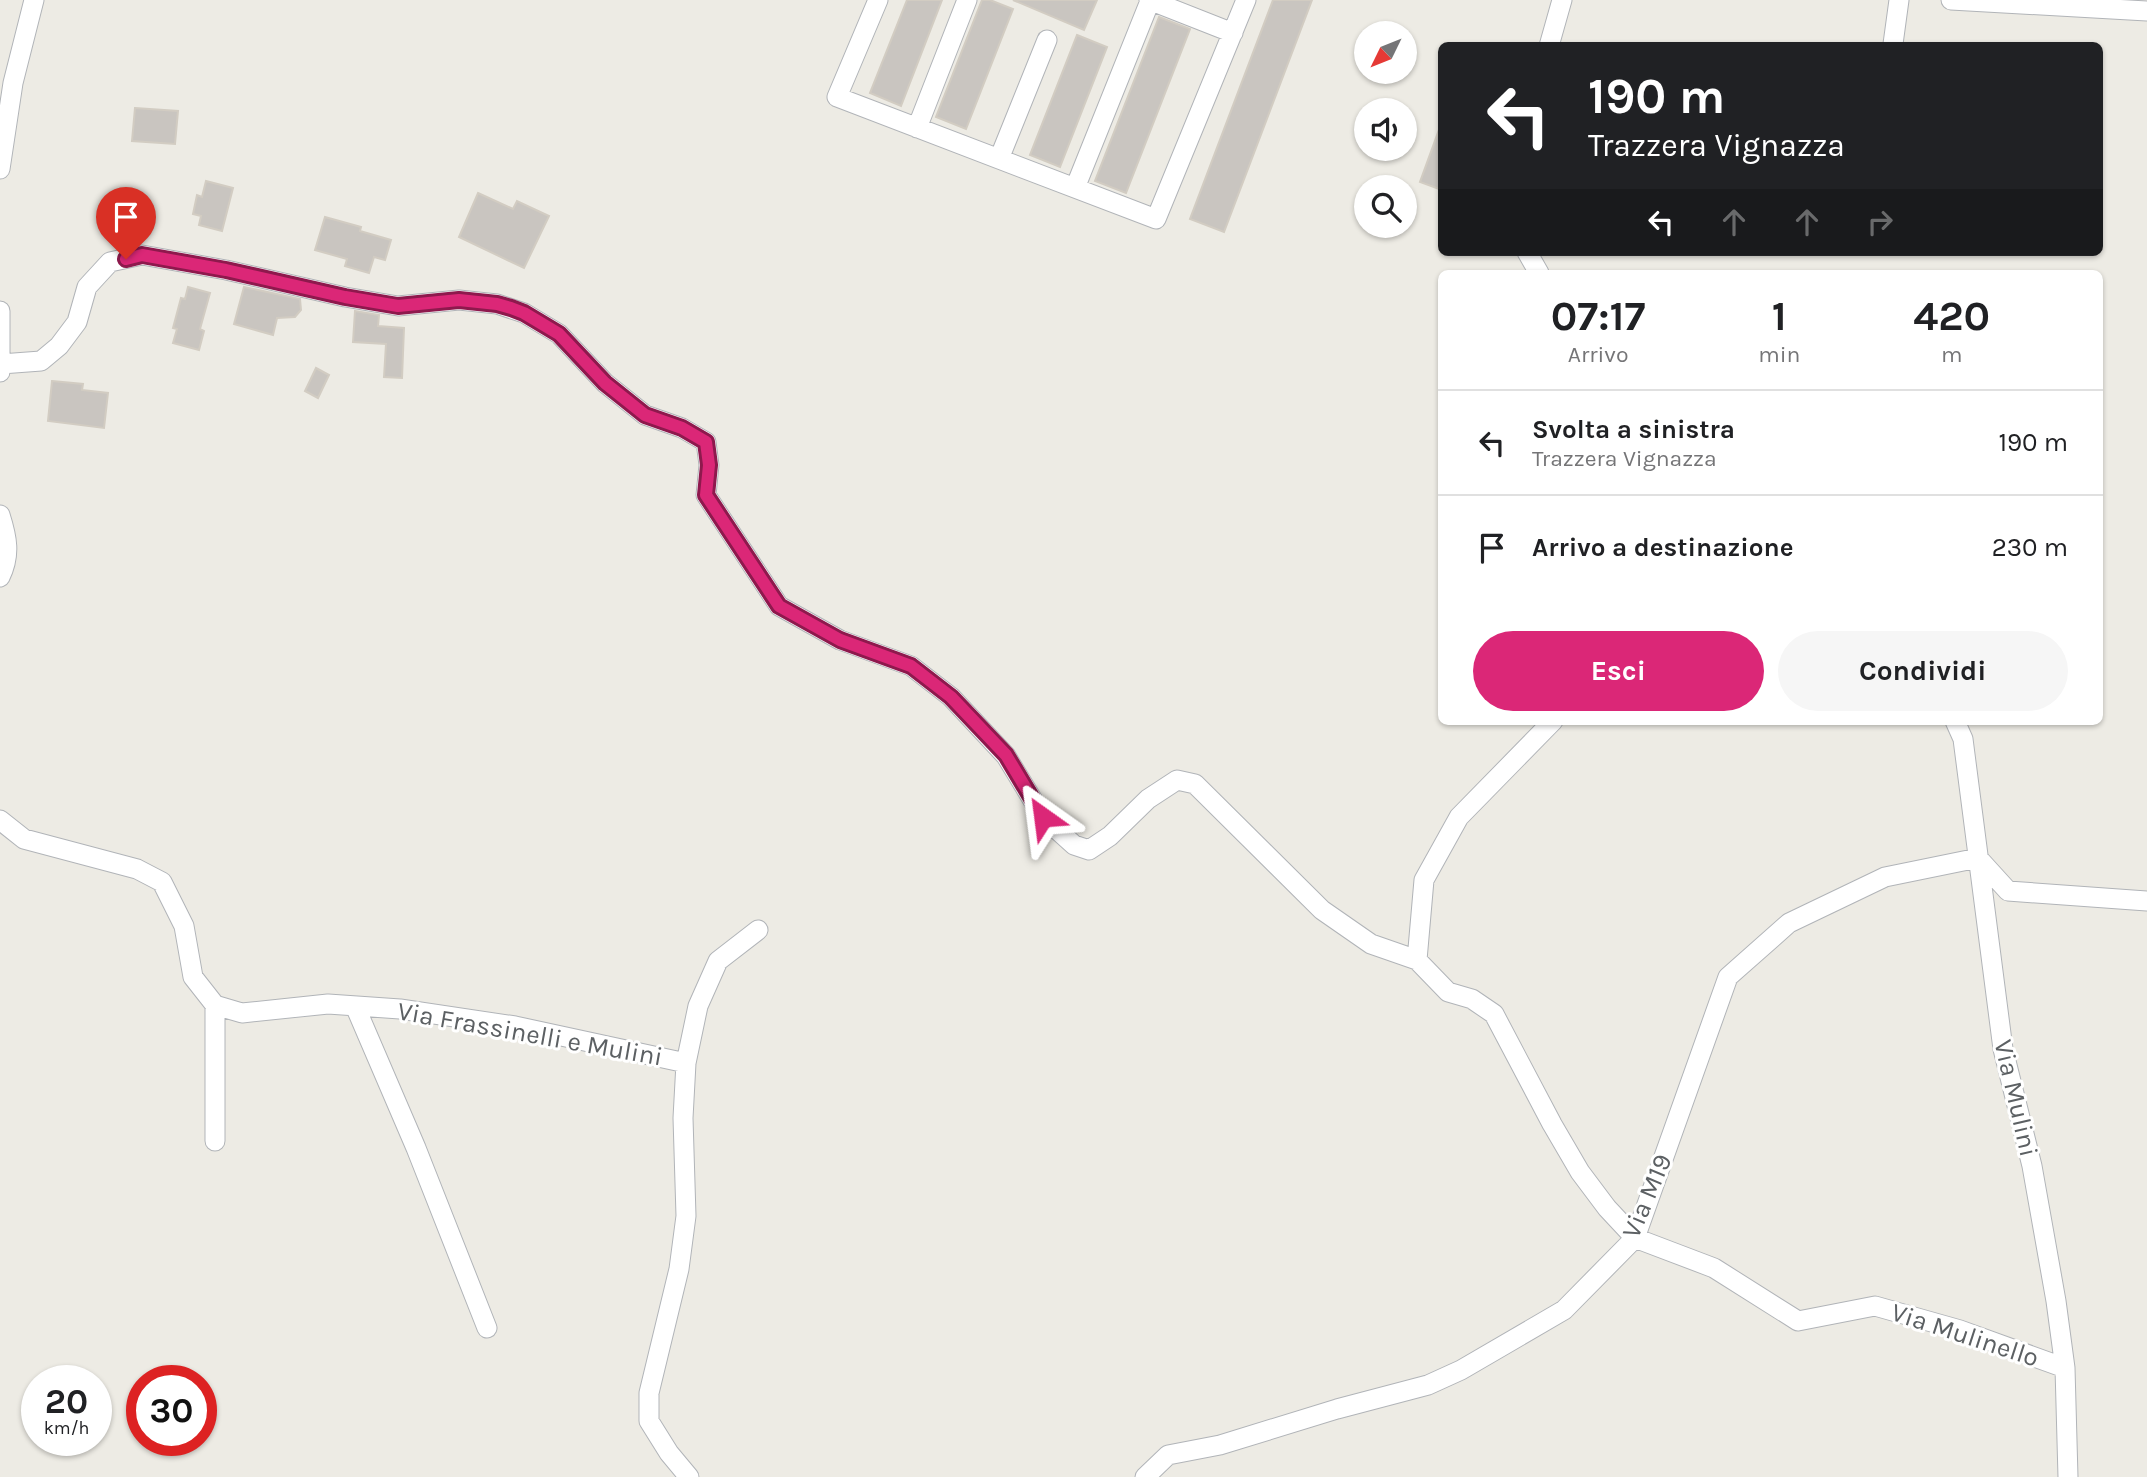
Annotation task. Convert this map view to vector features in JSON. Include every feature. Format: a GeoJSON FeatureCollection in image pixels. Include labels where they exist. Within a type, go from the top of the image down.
{"type":"FeatureCollection","features":[{"type":"Feature","properties":{"kind":"street"},"geometry":{"type":"LineString","coordinates":[[0,169],[13,83],[34,0]]}},
{"type":"Feature","properties":{"kind":"street"},"geometry":{"type":"LineString","coordinates":[[878,0],[837,97],[1156,219],[1246,0]]}},
{"type":"Feature","properties":{"kind":"street"},"geometry":{"type":"LineString","coordinates":[[917,128],[967,0]]}},
{"type":"Feature","properties":{"kind":"street"},"geometry":{"type":"LineString","coordinates":[[1075,188],[1150,0],[1233,33]]}},
{"type":"Feature","properties":{"kind":"street"},"geometry":{"type":"LineString","coordinates":[[1550,42],[1562,0]]}},
{"type":"Feature","properties":{"kind":"street"},"geometry":{"type":"LineString","coordinates":[[1893,42],[1899,0]]}},
{"type":"Feature","properties":{"kind":"street"},"geometry":{"type":"LineString","coordinates":[[1951,0],[2147,11]]}},
{"type":"Feature","properties":{"kind":"street"},"geometry":{"type":"LineString","coordinates":[[999,159],[1047,40]]}},
{"type":"Feature","properties":{"kind":"street"},"geometry":{"type":"LineString","coordinates":[[0,322],[1,368],[41,361],[59,346],[77,322],[86,287],[110,262],[142,255],[398,306],[459,300],[497,304],[524,313],[559,334],[605,383],[645,415],[682,428],[706,442],[709,465],[706,495],[779,606],[840,640],[911,666],[951,697],[1006,755],[1043,817],[1074,845],[1089,850],[1110,836],[1148,799],[1177,780],[1195,784],[1322,910],[1371,944],[1417,960],[1448,992],[1472,999],[1494,1014],[1580,1172],[1607,1208],[1635,1238]]}},
{"type":"Feature","properties":{"kind":"street"},"geometry":{"type":"LineString","coordinates":[[0,515],[6,533],[8,554],[0,577]]}},
{"type":"Feature","properties":{"kind":"street"},"geometry":{"type":"LineString","coordinates":[[1417,960],[1424,880],[1459,817],[1549,725]]}},
{"type":"Feature","properties":{"kind":"street","name":"Via Mulini"},"geometry":{"type":"LineString","coordinates":[[1957,725],[1963,739],[2003,1049],[2032,1166],[2056,1301],[2065,1368],[2068,1477]]}},
{"type":"Feature","properties":{"kind":"street"},"geometry":{"type":"LineString","coordinates":[[0,820],[24,839],[137,869],[162,882],[184,926],[192,977],[215,1005],[215,1141]]}},
{"type":"Feature","properties":{"kind":"street"},"geometry":{"type":"LineString","coordinates":[[1978,858],[2008,891],[2147,901]]}},
{"type":"Feature","properties":{"kind":"street","name":"Via M19"},"geometry":{"type":"LineString","coordinates":[[1145,1477],[1168,1455],[1220,1445],[1337,1409],[1428,1385],[1461,1370],[1564,1310],[1635,1238],[1728,977],[1789,923],[1885,877],[1978,858]]}},
{"type":"Feature","properties":{"kind":"street"},"geometry":{"type":"LineString","coordinates":[[686,1063],[698,1006],[718,961],[758,930]]}},
{"type":"Feature","properties":{"kind":"street","name":"Via Frassinelli e Mulini"},"geometry":{"type":"LineString","coordinates":[[215,1005],[242,1013],[328,1004],[400,1009],[515,1026],[686,1063],[683,1118],[686,1216],[679,1269],[649,1393],[649,1421],[689,1477]]}},
{"type":"Feature","properties":{"kind":"street"},"geometry":{"type":"LineString","coordinates":[[355,1006],[416,1148],[487,1328]]}},
{"type":"Feature","properties":{"kind":"street","name":"Via Mulinello"},"geometry":{"type":"LineString","coordinates":[[1635,1238],[1714,1268],[1798,1321],[1875,1306],[1960,1330],[2065,1368]]}},
{"type":"Feature","properties":{"kind":"building"},"geometry":{"type":"Polygon","coordinates":[[[907,0],[942,0],[901,106],[870,93],[907,0]]]}},
{"type":"Feature","properties":{"kind":"building"},"geometry":{"type":"Polygon","coordinates":[[[982,0],[990,0],[1013,9],[966,129],[936,117],[982,0]]]}},
{"type":"Feature","properties":{"kind":"building"},"geometry":{"type":"Polygon","coordinates":[[[1013,0],[1097,0],[1084,30],[1013,0]]]}},
{"type":"Feature","properties":{"kind":"building"},"geometry":{"type":"Polygon","coordinates":[[[1273,0],[1312,0],[1224,232],[1190,219],[1273,0]]]}},
{"type":"Feature","properties":{"kind":"building"},"geometry":{"type":"Polygon","coordinates":[[[1159,17],[1190,29],[1126,193],[1095,181],[1159,17]]]}},
{"type":"Feature","properties":{"kind":"building"},"geometry":{"type":"Polygon","coordinates":[[[1077,35],[1107,47],[1060,167],[1030,155],[1077,35]]]}},
{"type":"Feature","properties":{"kind":"building"},"geometry":{"type":"Polygon","coordinates":[[[135,108],[178,111],[175,144],[132,141],[135,108]]]}},
{"type":"Feature","properties":{"kind":"building"},"geometry":{"type":"Polygon","coordinates":[[[1438,132],[1438,189],[1420,182],[1438,132]]]}},
{"type":"Feature","properties":{"kind":"building"},"geometry":{"type":"Polygon","coordinates":[[[206,181],[233,188],[222,231],[199,225],[201,216],[193,214],[197,195],[202,197],[206,181]]]}},
{"type":"Feature","properties":{"kind":"building"},"geometry":{"type":"Polygon","coordinates":[[[478,193],[513,209],[517,201],[549,216],[524,268],[459,237],[478,193]]]}},
{"type":"Feature","properties":{"kind":"building"},"geometry":{"type":"Polygon","coordinates":[[[325,217],[361,227],[360,231],[391,240],[385,260],[374,257],[369,273],[345,266],[347,259],[315,250],[325,217]]]}},
{"type":"Feature","properties":{"kind":"building"},"geometry":{"type":"Polygon","coordinates":[[[188,287],[210,293],[200,329],[204,331],[199,350],[173,343],[177,329],[173,328],[181,298],[185,299],[188,287]]]}},
{"type":"Feature","properties":{"kind":"building"},"geometry":{"type":"Polygon","coordinates":[[[244,287],[300,299],[301,310],[295,317],[277,318],[273,335],[234,324],[244,287]]]}},
{"type":"Feature","properties":{"kind":"building"},"geometry":{"type":"Polygon","coordinates":[[[355,311],[379,315],[378,326],[404,328],[402,378],[384,377],[386,344],[353,342],[355,311]]]}},
{"type":"Feature","properties":{"kind":"building"},"geometry":{"type":"Polygon","coordinates":[[[316,368],[329,375],[318,398],[305,391],[316,368]]]}},
{"type":"Feature","properties":{"kind":"building"},"geometry":{"type":"Polygon","coordinates":[[[52,381],[83,384],[82,390],[108,393],[104,428],[48,421],[52,381]]]}},
{"type":"Feature","properties":{"kind":"route"},"geometry":{"type":"LineString","coordinates":[[126,259],[142,255],[398,306],[459,300],[497,304],[524,313],[559,334],[605,383],[645,415],[682,428],[706,442],[709,465],[706,495],[779,606],[840,640],[911,666],[951,697],[1006,755],[1043,817]]}}]}
